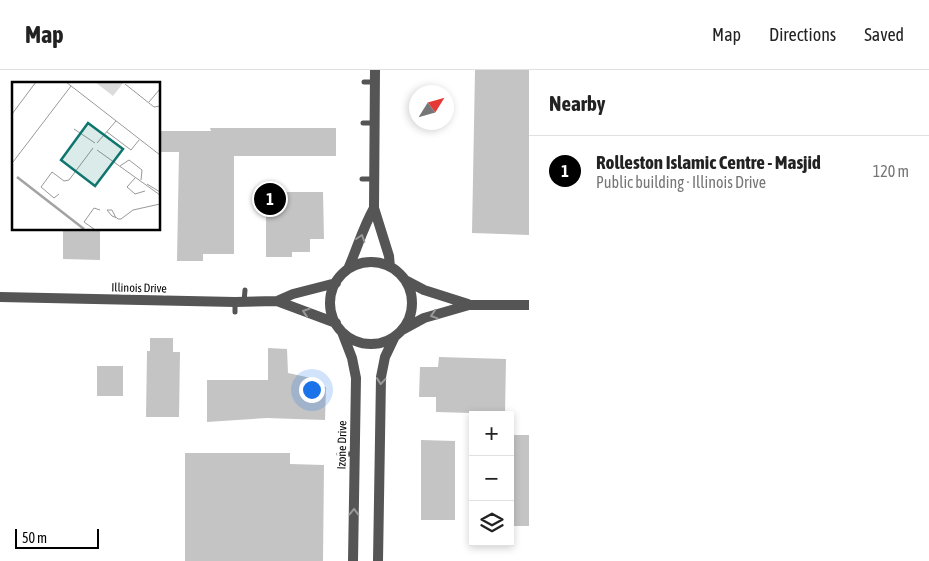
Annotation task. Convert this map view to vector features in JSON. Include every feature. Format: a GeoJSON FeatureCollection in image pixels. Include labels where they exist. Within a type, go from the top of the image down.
{"type":"FeatureCollection","features":[{"type":"Feature","properties":{"kind":"street"},"geometry":{"type":"LineString","coordinates":[[374,70],[369,82],[369,123],[374,208],[389,256],[390,267]]}},
{"type":"Feature","properties":{"kind":"street"},"geometry":{"type":"LineString","coordinates":[[374,208],[366,221],[348,269],[336,283],[331,296],[331,310],[339,327],[351,338],[362,343],[374,344],[386,341],[424,318],[469,305],[529,305]]}},
{"type":"Feature","properties":{"kind":"street"},"geometry":{"type":"LineString","coordinates":[[348,269],[358,264],[380,263],[390,267],[405,280],[424,290],[469,305]]}},
{"type":"Feature","properties":{"kind":"street"},"geometry":{"type":"LineString","coordinates":[[378,561],[381,378],[385,357],[410,315],[412,306],[409,288],[405,280]]}},
{"type":"Feature","properties":{"kind":"street","name":"Illinois Drive"},"geometry":{"type":"LineString","coordinates":[[0,297],[238,306],[277,301],[293,294],[336,283]]}},
{"type":"Feature","properties":{"kind":"street","name":"Illinois Drive"},"geometry":{"type":"LineString","coordinates":[[277,301],[339,327]]}},
{"type":"Feature","properties":{"kind":"street","name":"Izone Drive"},"geometry":{"type":"LineString","coordinates":[[339,327],[352,358],[356,378],[353,561]]}},
{"type":"Feature","properties":{"kind":"lane"},"geometry":{"type":"LineString","coordinates":[[362,179],[373,179]]}},
{"type":"Feature","properties":{"kind":"lane"},"geometry":{"type":"LineString","coordinates":[[238,306],[245,290]]}},
{"type":"Feature","properties":{"kind":"lane"},"geometry":{"type":"LineString","coordinates":[[339,454],[355,454]]}},
{"type":"Feature","properties":{"kind":"building"},"geometry":{"type":"Polygon","coordinates":[[[475,70],[529,70],[529,235],[472,233],[475,70]]]}},
{"type":"Feature","properties":{"kind":"building"},"geometry":{"type":"Polygon","coordinates":[[[210,128],[336,128],[336,156],[234,156],[234,254],[203,254],[203,261],[177,261],[179,152],[160,152],[160,131],[211,131],[210,128]]]}},
{"type":"Feature","properties":{"kind":"building"},"geometry":{"type":"Polygon","coordinates":[[[266,192],[323,192],[324,239],[310,239],[310,252],[292,252],[292,257],[266,257],[266,192]]]}},
{"type":"Feature","properties":{"kind":"building"},"geometry":{"type":"Polygon","coordinates":[[[63,230],[100,230],[100,260],[63,259],[63,230]]]}},
{"type":"Feature","properties":{"kind":"building"},"geometry":{"type":"Polygon","coordinates":[[[150,338],[173,338],[173,352],[180,352],[179,417],[146,417],[147,351],[150,351],[150,338]]]}},
{"type":"Feature","properties":{"kind":"building"},"geometry":{"type":"Polygon","coordinates":[[[268,348],[287,349],[288,373],[311,378],[311,386],[326,387],[325,420],[267,418],[207,422],[207,380],[268,380],[268,348]]]}},
{"type":"Feature","properties":{"kind":"building"},"geometry":{"type":"Polygon","coordinates":[[[439,357],[506,359],[505,411],[436,412],[436,397],[419,397],[420,367],[438,367],[439,357]]]}},
{"type":"Feature","properties":{"kind":"building"},"geometry":{"type":"Polygon","coordinates":[[[97,366],[123,366],[123,396],[97,396],[97,366]]]}},
{"type":"Feature","properties":{"kind":"building"},"geometry":{"type":"Polygon","coordinates":[[[514,435],[529,435],[529,526],[514,526],[514,435]]]}},
{"type":"Feature","properties":{"kind":"building"},"geometry":{"type":"Polygon","coordinates":[[[421,440],[455,441],[455,520],[421,520],[421,440]]]}},
{"type":"Feature","properties":{"kind":"building"},"geometry":{"type":"Polygon","coordinates":[[[185,453],[290,453],[290,464],[324,465],[323,561],[185,561],[185,453]]]}},
{"type":"Feature","properties":{"kind":"place","name":"Rolleston Islamic Centre - Masjid"},"geometry":{"type":"Point","coordinates":[270,199]}}]}
